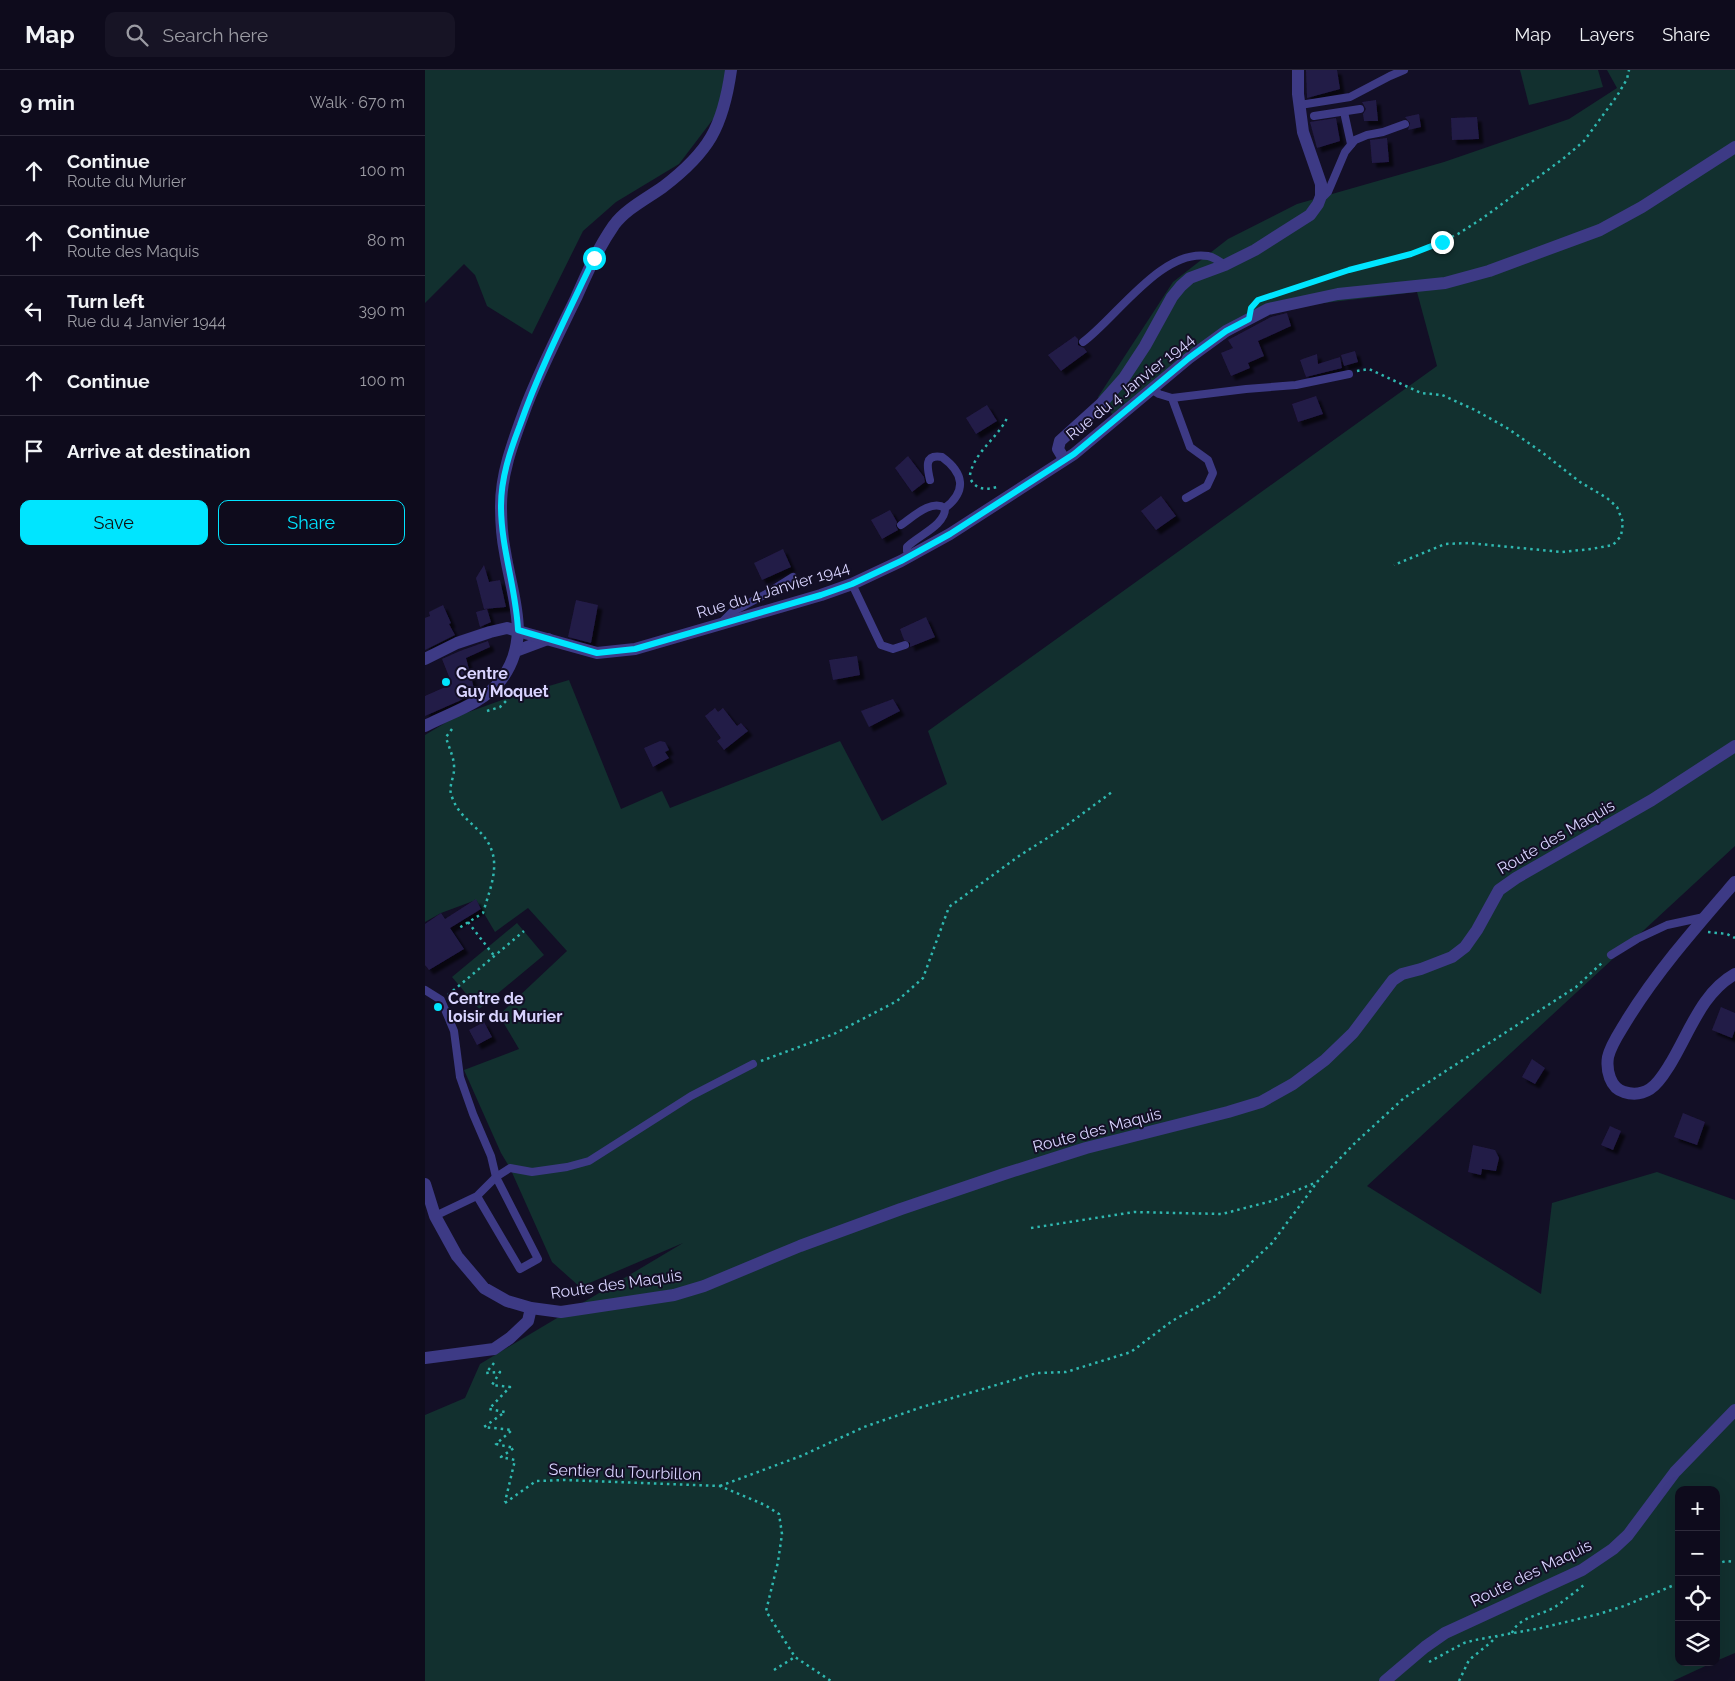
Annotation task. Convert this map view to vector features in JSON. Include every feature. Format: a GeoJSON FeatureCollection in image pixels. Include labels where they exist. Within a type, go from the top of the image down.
{"type":"FeatureCollection","features":[{"type":"Feature","properties":{"kind":"street"},"geometry":{"type":"LineString","coordinates":[[425,726],[489,693],[501,681],[509,667],[516,651],[518,630],[516,607],[505,552],[501,507],[501,493],[509,456],[541,370],[604,240],[616,223],[630,209],[678,174],[707,145],[717,128],[724,108],[731,70]]}},
{"type":"Feature","properties":{"kind":"street"},"geometry":{"type":"LineString","coordinates":[[1064,459],[1058,449],[1060,441],[1101,404],[1124,378],[1177,290],[1190,278],[1225,265],[1255,250],[1310,215],[1318,204],[1321,196],[1321,184],[1305,140],[1298,94],[1298,70]]}},
{"type":"Feature","properties":{"kind":"street","name":"Rue du 4 Janvier 1944"},"geometry":{"type":"LineString","coordinates":[[425,659],[457,643],[507,628],[597,653],[635,649],[821,595],[852,584],[950,534],[1083,447],[1151,389],[1226,331],[1268,309],[1339,294],[1445,282],[1467,278],[1505,266],[1600,230],[1642,207],[1735,146]]}},
{"type":"Feature","properties":{"kind":"street"},"geometry":{"type":"LineString","coordinates":[[516,651],[548,639]]}},
{"type":"Feature","properties":{"kind":"street","name":"Route des Maquis"},"geometry":{"type":"LineString","coordinates":[[425,1184],[428,1201],[457,1256],[484,1288],[507,1301],[531,1308],[561,1312],[674,1295],[704,1286],[800,1246],[1004,1174],[1086,1148],[1261,1102],[1293,1084],[1325,1060],[1353,1033],[1393,980],[1402,974],[1421,970],[1452,957],[1465,947],[1477,930],[1499,890],[1516,878],[1652,800],[1735,746]]}},
{"type":"Feature","properties":{"kind":"street"},"geometry":{"type":"LineString","coordinates":[[1735,882],[1658,974],[1618,1036],[1608,1059],[1607,1070],[1617,1088],[1626,1093],[1637,1094],[1650,1089],[1672,1060],[1709,996],[1725,980],[1735,974]]}},
{"type":"Feature","properties":{"kind":"street"},"geometry":{"type":"LineString","coordinates":[[425,1358],[494,1349],[528,1322],[531,1308]]}},
{"type":"Feature","properties":{"kind":"street","name":"Route des Maquis"},"geometry":{"type":"LineString","coordinates":[[1385,1681],[1425,1647],[1452,1629],[1555,1584],[1606,1555],[1629,1535],[1675,1472],[1732,1416]]}},
{"type":"Feature","properties":{"kind":"lane"},"geometry":{"type":"LineString","coordinates":[[1300,105],[1350,97],[1404,70]]}},
{"type":"Feature","properties":{"kind":"lane"},"geometry":{"type":"LineString","coordinates":[[1315,116],[1360,109]]}},
{"type":"Feature","properties":{"kind":"lane"},"geometry":{"type":"LineString","coordinates":[[1344,112],[1351,144]]}},
{"type":"Feature","properties":{"kind":"lane"},"geometry":{"type":"LineString","coordinates":[[1321,196],[1328,192],[1345,152],[1351,144],[1361,137],[1391,130],[1405,124]]}},
{"type":"Feature","properties":{"kind":"lane"},"geometry":{"type":"LineString","coordinates":[[1083,342],[1102,327],[1140,287],[1170,264],[1181,259],[1207,255],[1225,265]]}},
{"type":"Feature","properties":{"kind":"lane"},"geometry":{"type":"LineString","coordinates":[[1151,389],[1172,398],[1296,385],[1349,374]]}},
{"type":"Feature","properties":{"kind":"lane"},"geometry":{"type":"LineString","coordinates":[[1172,398],[1190,447],[1208,460],[1213,474],[1207,486],[1186,498]]}},
{"type":"Feature","properties":{"kind":"lane"},"geometry":{"type":"LineString","coordinates":[[910,556],[907,547],[940,521],[945,513],[945,508],[955,500],[960,488],[959,476],[955,468],[942,457],[936,456],[929,460],[927,467],[930,480]]}},
{"type":"Feature","properties":{"kind":"lane"},"geometry":{"type":"LineString","coordinates":[[901,524],[929,506],[938,505],[945,508]]}},
{"type":"Feature","properties":{"kind":"lane"},"geometry":{"type":"LineString","coordinates":[[719,625],[732,612],[793,577]]}},
{"type":"Feature","properties":{"kind":"lane"},"geometry":{"type":"LineString","coordinates":[[852,584],[881,645],[893,649],[905,645]]}},
{"type":"Feature","properties":{"kind":"lane"},"geometry":{"type":"LineString","coordinates":[[1611,955],[1637,939],[1667,925],[1704,917]]}},
{"type":"Feature","properties":{"kind":"lane"},"geometry":{"type":"LineString","coordinates":[[425,990],[441,1000],[454,1031],[460,1077],[491,1156],[496,1177],[538,1259],[519,1268],[477,1196]]}},
{"type":"Feature","properties":{"kind":"lane"},"geometry":{"type":"LineString","coordinates":[[435,1216],[477,1196],[496,1177],[510,1168],[532,1172],[567,1167],[589,1161],[691,1096],[753,1064]]}},
{"type":"Feature","properties":{"kind":"path"},"geometry":{"type":"LineString","coordinates":[[1283,291],[1349,270],[1411,254],[1458,234],[1483,218],[1575,149],[1594,130],[1623,87],[1629,70]]}},
{"type":"Feature","properties":{"kind":"path"},"geometry":{"type":"LineString","coordinates":[[1349,374],[1369,368],[1421,392],[1442,395],[1475,410],[1514,433],[1580,482],[1607,498],[1617,507],[1623,522],[1621,536],[1613,545],[1562,552],[1469,544],[1445,544],[1394,565]]}},
{"type":"Feature","properties":{"kind":"path"},"geometry":{"type":"LineString","coordinates":[[1004,485],[989,489],[978,488],[971,482],[970,472],[1008,416]]}},
{"type":"Feature","properties":{"kind":"path"},"geometry":{"type":"LineString","coordinates":[[481,713],[501,707],[508,698],[501,681]]}},
{"type":"Feature","properties":{"kind":"path"},"geometry":{"type":"LineString","coordinates":[[453,726],[446,738],[452,753],[454,771],[451,795],[456,808],[490,844],[496,866],[483,913],[459,928]]}},
{"type":"Feature","properties":{"kind":"path"},"geometry":{"type":"LineString","coordinates":[[753,1064],[834,1034],[897,1001],[923,978],[949,907],[1112,792]]}},
{"type":"Feature","properties":{"kind":"path"},"geometry":{"type":"LineString","coordinates":[[468,922],[495,957]]}},
{"type":"Feature","properties":{"kind":"path"},"geometry":{"type":"LineString","coordinates":[[1694,929],[1727,934],[1735,938]]}},
{"type":"Feature","properties":{"kind":"path"},"geometry":{"type":"LineString","coordinates":[[441,1000],[524,931]]}},
{"type":"Feature","properties":{"kind":"path"},"geometry":{"type":"LineString","coordinates":[[719,1486],[801,1456],[864,1427],[922,1407],[1037,1373],[1066,1372],[1131,1352],[1172,1322],[1216,1296],[1272,1243],[1318,1181],[1356,1142],[1404,1098],[1576,987],[1611,955]]}},
{"type":"Feature","properties":{"kind":"path"},"geometry":{"type":"LineString","coordinates":[[1031,1228],[1134,1212],[1222,1214],[1272,1200],[1318,1181]]}},
{"type":"Feature","properties":{"kind":"path","name":"Sentier du Tourbillon"},"geometry":{"type":"LineString","coordinates":[[494,1349],[497,1360],[486,1373],[500,1372],[492,1385],[510,1387],[489,1409],[505,1412],[484,1427],[512,1430],[496,1444],[514,1448],[501,1457],[515,1460],[505,1503],[536,1482],[564,1480],[719,1486],[765,1505],[779,1514],[782,1534],[778,1562],[766,1611],[795,1657],[831,1681]]}},
{"type":"Feature","properties":{"kind":"path"},"geometry":{"type":"LineString","coordinates":[[1720,1563],[1735,1562]]}},
{"type":"Feature","properties":{"kind":"path"},"geometry":{"type":"LineString","coordinates":[[1425,1664],[1464,1643],[1483,1637],[1541,1628],[1624,1606],[1675,1586]]}},
{"type":"Feature","properties":{"kind":"path"},"geometry":{"type":"LineString","coordinates":[[1459,1681],[1469,1660],[1497,1636]]}},
{"type":"Feature","properties":{"kind":"path"},"geometry":{"type":"LineString","coordinates":[[774,1670],[795,1657]]}},
{"type":"Feature","properties":{"kind":"green space"},"geometry":{"type":"Polygon","coordinates":[[[425,70],[726,70],[717,114],[679,164],[616,202],[583,231],[532,334],[487,306],[475,275],[464,264],[425,303],[425,70]]]}},
{"type":"Feature","properties":{"kind":"green space"},"geometry":{"type":"Polygon","coordinates":[[[1520,70],[1598,70],[1603,87],[1529,105],[1520,70]]]}},
{"type":"Feature","properties":{"kind":"green space"},"geometry":{"type":"Polygon","coordinates":[[[1607,70],[1735,70],[1735,846],[1367,1186],[1541,1294],[1552,1203],[1657,1172],[1735,1200],[1735,1653],[1720,1659],[1720,1486],[1675,1486],[1675,1666],[1705,1666],[1673,1681],[425,1681],[425,1415],[465,1398],[480,1364],[683,1243],[580,1287],[552,1262],[464,1070],[519,1049],[499,1015],[567,951],[528,908],[495,932],[476,900],[441,913],[425,922],[425,735],[455,717],[502,700],[569,680],[621,809],[662,791],[670,808],[840,741],[882,821],[947,784],[928,731],[1437,366],[1417,292],[1307,305],[1263,313],[1113,415],[1098,397],[1173,282],[1228,239],[1297,204],[1444,162],[1569,119],[1617,88],[1607,70]]]}},
{"type":"Feature","properties":{"kind":"green space"},"geometry":{"type":"Polygon","coordinates":[[[517,923],[544,955],[479,1009],[452,977],[517,923]]]}},
{"type":"Feature","properties":{"kind":"building"},"geometry":{"type":"Polygon","coordinates":[[[1306,70],[1337,70],[1340,89],[1307,98],[1306,70]]]}},
{"type":"Feature","properties":{"kind":"building"},"geometry":{"type":"Polygon","coordinates":[[[1376,100],[1378,121],[1364,121],[1363,114],[1366,109],[1362,102],[1376,100]]]}},
{"type":"Feature","properties":{"kind":"building"},"geometry":{"type":"Polygon","coordinates":[[[1419,114],[1421,127],[1408,130],[1410,123],[1405,117],[1419,114]]]}},
{"type":"Feature","properties":{"kind":"building"},"geometry":{"type":"Polygon","coordinates":[[[1477,117],[1479,139],[1452,140],[1451,118],[1477,117]]]}},
{"type":"Feature","properties":{"kind":"building"},"geometry":{"type":"Polygon","coordinates":[[[1336,118],[1340,141],[1317,148],[1310,122],[1336,118]]]}},
{"type":"Feature","properties":{"kind":"building"},"geometry":{"type":"Polygon","coordinates":[[[1387,138],[1389,162],[1372,163],[1370,140],[1387,138]]]}},
{"type":"Feature","properties":{"kind":"building"},"geometry":{"type":"Polygon","coordinates":[[[1287,313],[1291,326],[1258,341],[1264,356],[1248,363],[1250,368],[1231,376],[1221,353],[1233,348],[1228,340],[1271,317],[1287,313]]]}},
{"type":"Feature","properties":{"kind":"building"},"geometry":{"type":"Polygon","coordinates":[[[1075,336],[1078,339],[1078,345],[1087,352],[1061,371],[1048,355],[1075,336]]]}},
{"type":"Feature","properties":{"kind":"building"},"geometry":{"type":"Polygon","coordinates":[[[1355,351],[1358,362],[1344,366],[1341,355],[1355,351]]]}},
{"type":"Feature","properties":{"kind":"building"},"geometry":{"type":"Polygon","coordinates":[[[1317,354],[1318,364],[1340,357],[1342,368],[1306,377],[1300,360],[1317,354]]]}},
{"type":"Feature","properties":{"kind":"building"},"geometry":{"type":"Polygon","coordinates":[[[1316,396],[1323,414],[1298,422],[1292,404],[1316,396]]]}},
{"type":"Feature","properties":{"kind":"building"},"geometry":{"type":"Polygon","coordinates":[[[987,405],[997,421],[976,434],[966,418],[987,405]]]}},
{"type":"Feature","properties":{"kind":"building"},"geometry":{"type":"Polygon","coordinates":[[[908,456],[924,477],[925,482],[912,492],[895,468],[908,456]]]}},
{"type":"Feature","properties":{"kind":"building"},"geometry":{"type":"Polygon","coordinates":[[[1161,496],[1176,516],[1156,530],[1141,511],[1161,496]]]}},
{"type":"Feature","properties":{"kind":"building"},"geometry":{"type":"Polygon","coordinates":[[[890,510],[897,522],[898,530],[882,539],[871,520],[890,510]]]}},
{"type":"Feature","properties":{"kind":"building"},"geometry":{"type":"Polygon","coordinates":[[[783,549],[791,567],[762,580],[754,563],[783,549]]]}},
{"type":"Feature","properties":{"kind":"building"},"geometry":{"type":"Polygon","coordinates":[[[484,565],[489,582],[500,580],[506,607],[484,609],[476,578],[484,565]]]}},
{"type":"Feature","properties":{"kind":"building"},"geometry":{"type":"Polygon","coordinates":[[[576,600],[598,605],[591,643],[568,637],[576,600]]]}},
{"type":"Feature","properties":{"kind":"building"},"geometry":{"type":"Polygon","coordinates":[[[443,605],[455,635],[425,650],[425,618],[430,616],[429,612],[443,605]]]}},
{"type":"Feature","properties":{"kind":"building"},"geometry":{"type":"Polygon","coordinates":[[[487,609],[491,622],[480,627],[476,612],[487,609]]]}},
{"type":"Feature","properties":{"kind":"building"},"geometry":{"type":"Polygon","coordinates":[[[926,617],[935,637],[910,647],[910,643],[904,640],[900,629],[926,617]]]}},
{"type":"Feature","properties":{"kind":"building"},"geometry":{"type":"Polygon","coordinates":[[[488,641],[490,647],[466,658],[475,692],[425,716],[425,696],[452,684],[442,659],[488,641]]]}},
{"type":"Feature","properties":{"kind":"building"},"geometry":{"type":"Polygon","coordinates":[[[857,656],[860,675],[833,680],[829,660],[857,656]]]}},
{"type":"Feature","properties":{"kind":"building"},"geometry":{"type":"Polygon","coordinates":[[[893,699],[900,711],[869,727],[861,711],[893,699]]]}},
{"type":"Feature","properties":{"kind":"building"},"geometry":{"type":"Polygon","coordinates":[[[715,708],[718,712],[723,708],[737,726],[741,723],[748,731],[724,750],[717,741],[721,738],[705,716],[715,708]]]}},
{"type":"Feature","properties":{"kind":"building"},"geometry":{"type":"Polygon","coordinates":[[[660,741],[665,742],[669,750],[665,752],[669,758],[653,767],[644,748],[660,741]]]}},
{"type":"Feature","properties":{"kind":"building"},"geometry":{"type":"Polygon","coordinates":[[[476,899],[481,909],[450,928],[464,949],[429,970],[425,965],[425,924],[441,913],[445,919],[476,899]]]}},
{"type":"Feature","properties":{"kind":"building"},"geometry":{"type":"Polygon","coordinates":[[[1721,1007],[1735,1013],[1735,1030],[1732,1038],[1712,1030],[1721,1007]]]}},
{"type":"Feature","properties":{"kind":"building"},"geometry":{"type":"Polygon","coordinates":[[[484,1022],[492,1037],[477,1045],[469,1030],[484,1022]]]}},
{"type":"Feature","properties":{"kind":"building"},"geometry":{"type":"Polygon","coordinates":[[[1532,1059],[1545,1068],[1535,1084],[1522,1077],[1532,1059]]]}},
{"type":"Feature","properties":{"kind":"building"},"geometry":{"type":"Polygon","coordinates":[[[1683,1113],[1705,1122],[1697,1145],[1674,1137],[1683,1113]]]}},
{"type":"Feature","properties":{"kind":"building"},"geometry":{"type":"Polygon","coordinates":[[[1610,1126],[1621,1131],[1613,1150],[1601,1145],[1610,1126]]]}},
{"type":"Feature","properties":{"kind":"building"},"geometry":{"type":"Polygon","coordinates":[[[1473,1145],[1495,1150],[1499,1158],[1496,1171],[1482,1169],[1481,1175],[1468,1172],[1473,1145]]]}},
{"type":"Feature","properties":{"kind":"place","name":"Centre Guy Moquet"},"geometry":{"type":"Point","coordinates":[446,682]}},
{"type":"Feature","properties":{"kind":"place","name":"Centre de loisir du Murier"},"geometry":{"type":"Point","coordinates":[438,1007]}},
{"type":"Feature","properties":{"kind":"route"},"geometry":{"type":"LineString","coordinates":[[594,258],[534,386],[509,456],[501,493],[501,521],[516,607],[518,630],[597,653],[635,649],[821,595],[852,584],[901,561],[950,534],[1074,454],[1189,358],[1226,331],[1249,319],[1251,308],[1258,300],[1349,270],[1411,254],[1442,242]]}}]}
